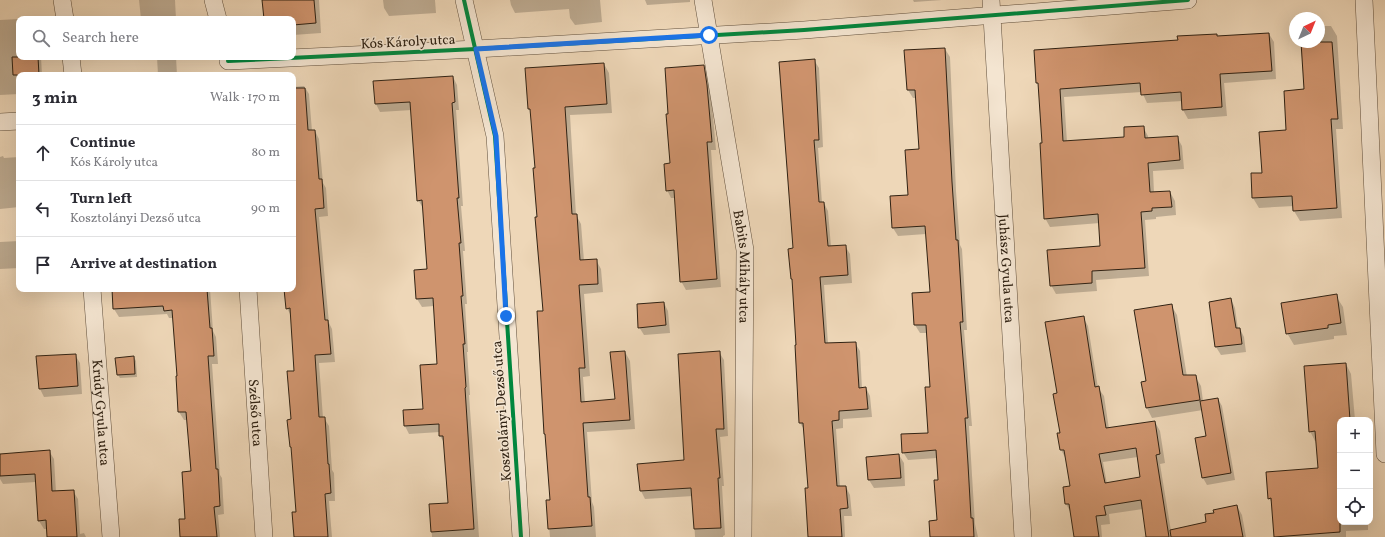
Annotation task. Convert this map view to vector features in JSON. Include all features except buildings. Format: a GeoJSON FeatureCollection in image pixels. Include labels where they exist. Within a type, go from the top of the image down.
{"type":"FeatureCollection","features":[{"type":"Feature","properties":{"kind":"street"},"geometry":{"type":"LineString","coordinates":[[62,0],[65,16]]}},
{"type":"Feature","properties":{"kind":"street"},"geometry":{"type":"LineString","coordinates":[[213,0],[217,16]]}},
{"type":"Feature","properties":{"kind":"street","name":"Kosztolányi Dezső utca"},"geometry":{"type":"LineString","coordinates":[[464,0],[496,136],[520,537]]}},
{"type":"Feature","properties":{"kind":"street","name":"Babits Mihály utca"},"geometry":{"type":"LineString","coordinates":[[703,0],[745,250],[743,537]]}},
{"type":"Feature","properties":{"kind":"street","name":"Kós Károly utca"},"geometry":{"type":"LineString","coordinates":[[296,60],[804,30],[991,8],[1188,0]]}},
{"type":"Feature","properties":{"kind":"street"},"geometry":{"type":"LineString","coordinates":[[1364,0],[1385,454]]}},
{"type":"Feature","properties":{"kind":"street","name":"Juhász Gyula utca"},"geometry":{"type":"LineString","coordinates":[[991,8],[1023,537]]}},
{"type":"Feature","properties":{"kind":"street"},"geometry":{"type":"LineString","coordinates":[[71,60],[73,72]]}},
{"type":"Feature","properties":{"kind":"street","name":"Kós Károly utca"},"geometry":{"type":"LineString","coordinates":[[229,64],[295,60]]}},
{"type":"Feature","properties":{"kind":"street"},"geometry":{"type":"LineString","coordinates":[[0,122],[16,121]]}},
{"type":"Feature","properties":{"kind":"street","name":"Krúdy Gyula utca"},"geometry":{"type":"LineString","coordinates":[[92,292],[111,537]]}},
{"type":"Feature","properties":{"kind":"street","name":"Szélső utca"},"geometry":{"type":"LineString","coordinates":[[248,292],[264,537]]}},
{"type":"Feature","properties":{"kind":"cycle path"},"geometry":{"type":"LineString","coordinates":[[464,0],[495,136],[521,537]]}},
{"type":"Feature","properties":{"kind":"cycle path"},"geometry":{"type":"LineString","coordinates":[[296,58],[804,30],[1188,0]]}},
{"type":"Feature","properties":{"kind":"cycle path"},"geometry":{"type":"LineString","coordinates":[[228,61],[249,60]]}},
{"type":"Feature","properties":{"kind":"route"},"geometry":{"type":"LineString","coordinates":[[506,316],[496,136],[476,49],[709,35]]}}]}
